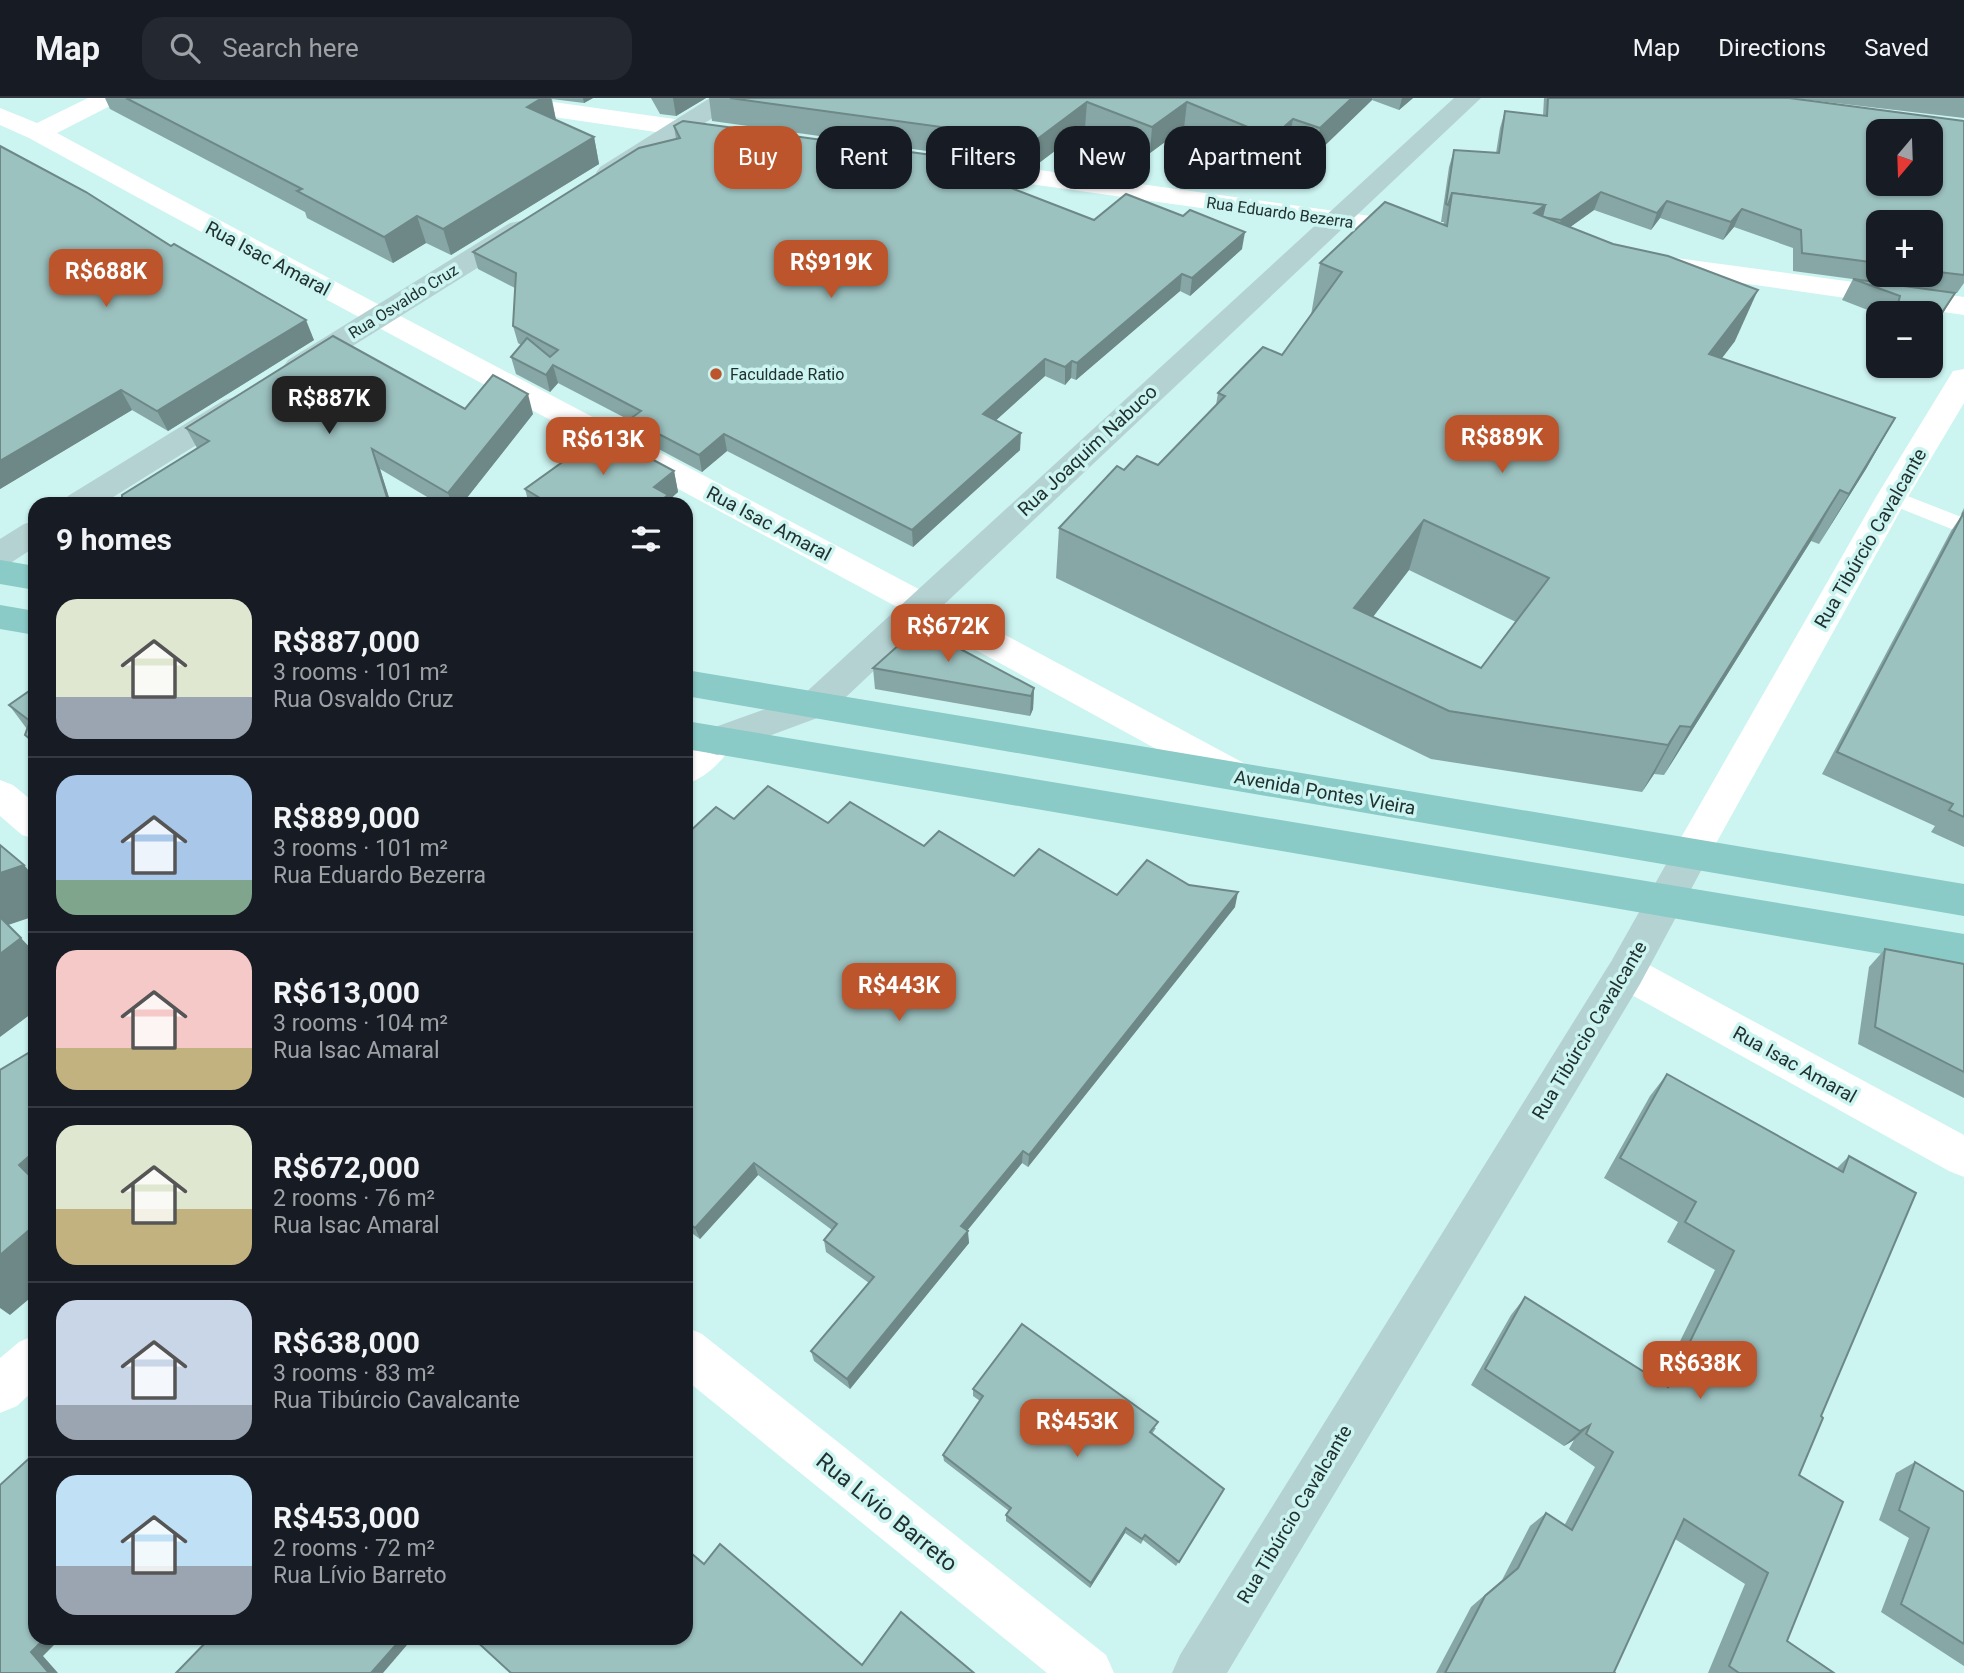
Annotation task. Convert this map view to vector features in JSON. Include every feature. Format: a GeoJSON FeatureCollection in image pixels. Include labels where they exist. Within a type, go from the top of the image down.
{"type":"FeatureCollection","features":[{"type":"Feature","properties":{"kind":"main road"},"geometry":{"type":"LineString","coordinates":[[0,572],[28,577]]}},
{"type":"Feature","properties":{"kind":"main road"},"geometry":{"type":"LineString","coordinates":[[0,617],[28,622]]}},
{"type":"Feature","properties":{"kind":"main road","name":"Avenida Pontes Vieira"},"geometry":{"type":"LineString","coordinates":[[693,684],[1964,900]]}},
{"type":"Feature","properties":{"kind":"main road"},"geometry":{"type":"LineString","coordinates":[[702,738],[1964,951]]}},
{"type":"Feature","properties":{"kind":"street"},"geometry":{"type":"LineString","coordinates":[[38,133],[107,98]]}},
{"type":"Feature","properties":{"kind":"street"},"geometry":{"type":"LineString","coordinates":[[472,98],[714,133]]}},
{"type":"Feature","properties":{"kind":"street"},"geometry":{"type":"LineString","coordinates":[[587,186],[727,98]]}},
{"type":"Feature","properties":{"kind":"street","name":"Rua Joaquim Nabuco"},"geometry":{"type":"LineString","coordinates":[[693,756],[702,738],[815,705],[1335,219],[1469,98]]}},
{"type":"Feature","properties":{"kind":"street","name":"Rua Isac Amaral"},"geometry":{"type":"LineString","coordinates":[[0,116],[38,133],[377,317],[923,604],[1238,777]]}},
{"type":"Feature","properties":{"kind":"street","name":"Rua Eduardo Bezerra"},"geometry":{"type":"LineString","coordinates":[[1040,178],[1444,234]]}},
{"type":"Feature","properties":{"kind":"street","name":"Rua Osvaldo Cruz"},"geometry":{"type":"LineString","coordinates":[[90,497],[541,215]]}},
{"type":"Feature","properties":{"kind":"street"},"geometry":{"type":"LineString","coordinates":[[1636,261],[1964,306]]}},
{"type":"Feature","properties":{"kind":"street","name":"Rua Tibúrcio Cavalcante"},"geometry":{"type":"LineString","coordinates":[[1198,1673],[1626,972],[1892,497],[1964,378]]}},
{"type":"Feature","properties":{"kind":"street"},"geometry":{"type":"LineString","coordinates":[[0,554],[28,536]]}},
{"type":"Feature","properties":{"kind":"street"},"geometry":{"type":"LineString","coordinates":[[0,795],[28,818]]}},
{"type":"Feature","properties":{"kind":"street","name":"Rua Isac Amaral"},"geometry":{"type":"LineString","coordinates":[[1626,972],[1964,1157]]}},
{"type":"Feature","properties":{"kind":"street","name":"Rua Lívio Barreto"},"geometry":{"type":"LineString","coordinates":[[693,1356],[1088,1673]]}},
{"type":"Feature","properties":{"kind":"street"},"geometry":{"type":"LineString","coordinates":[[0,1389],[28,1364]]}},
{"type":"Feature","properties":{"kind":"lane"},"geometry":{"type":"LineString","coordinates":[[1892,497],[1964,526]]}},
{"type":"Feature","properties":{"kind":"building"},"geometry":{"type":"Polygon","coordinates":[[[126,98],[542,98],[527,107],[594,137],[443,229],[417,216],[384,237],[297,191],[302,189],[126,98]]]}},
{"type":"Feature","properties":{"kind":"building"},"geometry":{"type":"Polygon","coordinates":[[[730,98],[1352,98],[1322,126],[1293,119],[1285,126],[1245,126],[1187,102],[1152,127],[1087,102],[1040,137],[1040,126],[934,126],[730,98]]]}},
{"type":"Feature","properties":{"kind":"building"},"geometry":{"type":"Polygon","coordinates":[[[1548,98],[1789,98],[1964,121],[1964,275],[1943,273],[1943,210],[1866,210],[1866,261],[1802,253],[1801,230],[1742,209],[1731,222],[1667,201],[1657,213],[1601,192],[1561,220],[1542,217],[1545,205],[1452,193],[1448,205],[1446,204],[1454,150],[1499,153],[1505,111],[1547,116],[1548,98]]]}},
{"type":"Feature","properties":{"kind":"building"},"geometry":{"type":"Polygon","coordinates":[[[683,121],[720,126],[714,126],[714,189],[802,189],[802,137],[816,139],[816,189],[912,189],[912,152],[926,154],[926,189],[1014,189],[1094,220],[1126,194],[1183,216],[1190,210],[1245,232],[1192,278],[1182,274],[1077,363],[1072,361],[1065,367],[1045,359],[983,414],[1021,433],[912,530],[724,434],[699,455],[630,419],[641,411],[553,365],[546,375],[511,357],[527,338],[550,357],[558,350],[513,326],[516,273],[473,252],[639,148],[680,138],[674,126],[683,121]]]}},
{"type":"Feature","properties":{"kind":"building"},"geometry":{"type":"Polygon","coordinates":[[[0,146],[86,192],[171,246],[174,244],[306,320],[157,411],[121,390],[0,461],[0,146]]]}},
{"type":"Feature","properties":{"kind":"building"},"geometry":{"type":"Polygon","coordinates":[[[1452,193],[1545,205],[1534,213],[1613,244],[1668,256],[1758,290],[1709,354],[1895,418],[1849,494],[1840,490],[1691,727],[1680,726],[1668,745],[1449,711],[1059,528],[1117,466],[1124,470],[1137,456],[1158,465],[1225,396],[1218,393],[1263,347],[1282,355],[1342,272],[1320,263],[1385,202],[1447,226],[1452,193]],[[1424,520],[1354,608],[1481,668],[1549,578],[1424,520]]]}},
{"type":"Feature","properties":{"kind":"building"},"geometry":{"type":"Polygon","coordinates":[[[1875,287],[1911,287],[1955,293],[1943,311],[1943,301],[1899,301],[1900,296],[1875,287]]]}},
{"type":"Feature","properties":{"kind":"building"},"geometry":{"type":"Polygon","coordinates":[[[333,336],[465,409],[493,375],[528,394],[448,493],[372,449],[387,497],[122,497],[209,441],[186,428],[333,336]]]}},
{"type":"Feature","properties":{"kind":"building"},"geometry":{"type":"Polygon","coordinates":[[[603,433],[674,471],[654,487],[668,495],[665,497],[538,497],[525,489],[603,433]]]}},
{"type":"Feature","properties":{"kind":"building"},"geometry":{"type":"Polygon","coordinates":[[[1964,512],[1964,817],[1949,810],[1953,804],[1837,752],[1964,512]]]}},
{"type":"Feature","properties":{"kind":"building"},"geometry":{"type":"Polygon","coordinates":[[[919,627],[1034,688],[1031,696],[873,668],[919,627]]]}},
{"type":"Feature","properties":{"kind":"building"},"geometry":{"type":"Polygon","coordinates":[[[28,692],[28,719],[9,705],[28,692]]]}},
{"type":"Feature","properties":{"kind":"building"},"geometry":{"type":"Polygon","coordinates":[[[768,786],[828,823],[850,802],[924,846],[939,831],[1014,876],[1039,849],[1117,895],[1147,860],[1189,885],[1238,892],[1029,1155],[1023,1151],[961,1226],[968,1231],[847,1379],[811,1351],[874,1277],[824,1240],[837,1224],[754,1163],[695,1228],[693,1226],[693,828],[716,807],[734,819],[768,786]]]}},
{"type":"Feature","properties":{"kind":"building"},"geometry":{"type":"Polygon","coordinates":[[[0,845],[24,865],[0,873],[0,845]]]}},
{"type":"Feature","properties":{"kind":"building"},"geometry":{"type":"Polygon","coordinates":[[[0,917],[21,938],[0,954],[0,917]]]}},
{"type":"Feature","properties":{"kind":"building"},"geometry":{"type":"Polygon","coordinates":[[[1885,949],[1964,964],[1964,1072],[1875,1027],[1885,949]]]}},
{"type":"Feature","properties":{"kind":"building"},"geometry":{"type":"Polygon","coordinates":[[[28,1053],[28,1157],[19,1165],[28,1174],[28,1231],[0,1255],[0,1070],[28,1053]]]}},
{"type":"Feature","properties":{"kind":"building"},"geometry":{"type":"Polygon","coordinates":[[[1667,1074],[1843,1172],[1849,1156],[1916,1193],[1821,1416],[1823,1418],[1799,1475],[1843,1502],[1787,1641],[1834,1673],[1739,1673],[1729,1666],[1768,1573],[1684,1519],[1615,1673],[1445,1673],[1485,1596],[1518,1568],[1546,1513],[1572,1530],[1613,1452],[1586,1434],[1590,1425],[1580,1431],[1485,1369],[1525,1297],[1668,1387],[1734,1251],[1685,1222],[1696,1202],[1620,1158],[1667,1074]]]}},
{"type":"Feature","properties":{"kind":"building"},"geometry":{"type":"Polygon","coordinates":[[[1022,1324],[1158,1422],[1150,1432],[1224,1489],[1179,1562],[1145,1535],[1142,1539],[1126,1528],[1091,1583],[1006,1515],[1011,1508],[943,1455],[983,1396],[973,1389],[1022,1324]]]}},
{"type":"Feature","properties":{"kind":"building"},"geometry":{"type":"Polygon","coordinates":[[[28,1459],[28,1645],[38,1645],[31,1652],[49,1673],[0,1673],[0,1485],[28,1459]]]}},
{"type":"Feature","properties":{"kind":"building"},"geometry":{"type":"Polygon","coordinates":[[[1915,1462],[1964,1492],[1964,1644],[1901,1604],[1929,1528],[1899,1510],[1915,1462]]]}},
{"type":"Feature","properties":{"kind":"building"},"geometry":{"type":"Polygon","coordinates":[[[720,1544],[862,1665],[901,1612],[974,1673],[511,1673],[481,1645],[693,1645],[693,1555],[704,1564],[720,1544]]]}},
{"type":"Feature","properties":{"kind":"building"},"geometry":{"type":"Polygon","coordinates":[[[203,1645],[396,1645],[371,1673],[176,1673],[203,1645]]]}},
{"type":"Feature","properties":{"kind":"place","name":"Faculdade Ratio"},"geometry":{"type":"Point","coordinates":[716,374]}}]}
